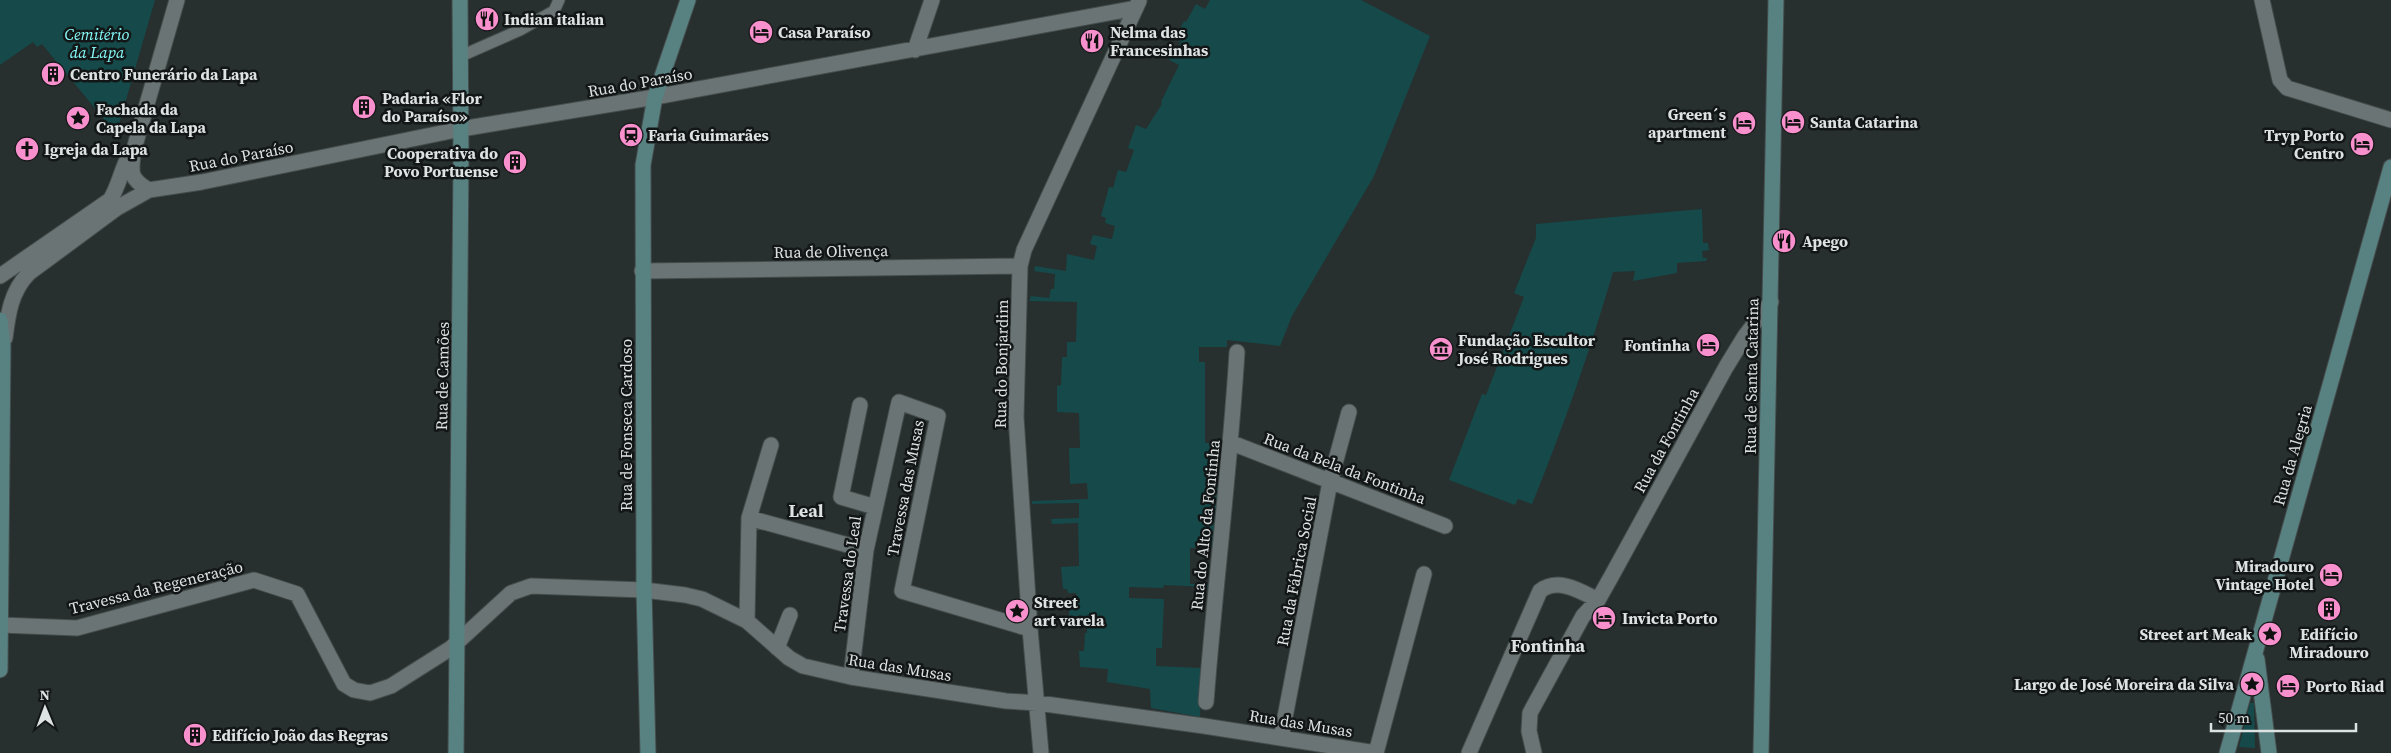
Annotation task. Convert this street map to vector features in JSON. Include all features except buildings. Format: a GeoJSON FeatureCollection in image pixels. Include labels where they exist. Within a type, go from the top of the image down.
{"type":"FeatureCollection","features":[{"type":"Feature","properties":{"kind":"main road","name":"Rua de Camões"},"geometry":{"type":"LineString","coordinates":[[456,753],[461,129],[460,0]]}},
{"type":"Feature","properties":{"kind":"main road","name":"Rua de Fonseca Cardoso"},"geometry":{"type":"LineString","coordinates":[[648,753],[644,590],[643,164],[655,98],[688,0]]}},
{"type":"Feature","properties":{"kind":"main road","name":"Rua de Santa Catarina"},"geometry":{"type":"LineString","coordinates":[[1761,753],[1776,0]]}},
{"type":"Feature","properties":{"kind":"main road","name":"Rua da Alegria"},"geometry":{"type":"LineString","coordinates":[[2227,753],[2391,167]]}},
{"type":"Feature","properties":{"kind":"main road"},"geometry":{"type":"LineString","coordinates":[[0,320],[3,346],[0,670]]}},
{"type":"Feature","properties":{"kind":"main road"},"geometry":{"type":"LineString","coordinates":[[2256,650],[2269,753]]}},
{"type":"Feature","properties":{"kind":"street"},"geometry":{"type":"LineString","coordinates":[[149,190],[134,179],[131,172],[134,149],[177,0]]}},
{"type":"Feature","properties":{"kind":"street"},"geometry":{"type":"LineString","coordinates":[[915,50],[932,0]]}},
{"type":"Feature","properties":{"kind":"street"},"geometry":{"type":"LineString","coordinates":[[2262,0],[2280,80],[2287,88],[2391,120]]}},
{"type":"Feature","properties":{"kind":"street","name":"Rua do Paraíso"},"geometry":{"type":"LineString","coordinates":[[3,346],[13,298],[23,279],[40,263],[88,228],[117,208],[149,190],[202,182],[461,129],[655,98],[915,50],[1138,4]]}},
{"type":"Feature","properties":{"kind":"street","name":"Rua do Bonjardim"},"geometry":{"type":"LineString","coordinates":[[1041,753],[1030,629],[1016,417],[1020,266],[1024,250],[1138,4]]}},
{"type":"Feature","properties":{"kind":"street"},"geometry":{"type":"LineString","coordinates":[[0,276],[110,200],[117,190],[125,163],[134,149]]}},
{"type":"Feature","properties":{"kind":"street","name":"Rua de Olivença"},"geometry":{"type":"LineString","coordinates":[[642,271],[1020,266]]}},
{"type":"Feature","properties":{"kind":"street","name":"Rua da Fontinha"},"geometry":{"type":"LineString","coordinates":[[1534,753],[1529,731],[1530,713],[1583,616],[1598,600],[1726,367],[1745,336],[1770,302]]}},
{"type":"Feature","properties":{"kind":"street","name":"Rua do Alto da Fontinha"},"geometry":{"type":"LineString","coordinates":[[1206,702],[1212,624],[1232,442],[1237,352]]}},
{"type":"Feature","properties":{"kind":"street","name":"Travessa das Musas"},"geometry":{"type":"LineString","coordinates":[[860,405],[841,497],[875,507],[899,402],[938,416],[902,591],[1030,629]]}},
{"type":"Feature","properties":{"kind":"street","name":"Rua da Fábrica Social"},"geometry":{"type":"LineString","coordinates":[[1281,738],[1330,482],[1349,412]]}},
{"type":"Feature","properties":{"kind":"street","name":"Rua da Bela da Fontinha"},"geometry":{"type":"LineString","coordinates":[[1232,442],[1445,526]]}},
{"type":"Feature","properties":{"kind":"street"},"geometry":{"type":"LineString","coordinates":[[747,621],[749,518],[771,445]]}},
{"type":"Feature","properties":{"kind":"street","name":"Travessa do Leal"},"geometry":{"type":"LineString","coordinates":[[851,677],[866,550],[875,507]]}},
{"type":"Feature","properties":{"kind":"street"},"geometry":{"type":"LineString","coordinates":[[749,518],[866,550]]}},
{"type":"Feature","properties":{"kind":"street"},"geometry":{"type":"LineString","coordinates":[[1376,753],[1424,574]]}},
{"type":"Feature","properties":{"kind":"street","name":"Travessa da Regeneração"},"geometry":{"type":"LineString","coordinates":[[1,625],[77,628],[254,580],[296,594],[344,684],[354,690],[370,692],[391,686],[437,658],[456,642]]}},
{"type":"Feature","properties":{"kind":"street"},"geometry":{"type":"LineString","coordinates":[[1470,753],[1540,591],[1548,585],[1560,584],[1598,600]]}},
{"type":"Feature","properties":{"kind":"street","name":"Rua das Musas"},"geometry":{"type":"LineString","coordinates":[[456,642],[512,593],[531,586],[644,590],[702,599],[747,621],[789,658],[803,666],[851,677],[1006,701],[1038,703],[1376,753]]}},
{"type":"Feature","properties":{"kind":"street"},"geometry":{"type":"LineString","coordinates":[[777,648],[790,615]]}},
{"type":"Feature","properties":{"kind":"lane"},"geometry":{"type":"LineString","coordinates":[[461,56],[520,30],[554,12],[559,0]]}},
{"type":"Feature","properties":{"kind":"green space","name":"Cemitério da Lapa"},"geometry":{"type":"Polygon","coordinates":[[[0,0],[155,0],[119,124],[107,123],[42,44],[37,47],[33,42],[0,65],[0,0]]]}},
{"type":"Feature","properties":{"kind":"green space"},"geometry":{"type":"Polygon","coordinates":[[[1210,0],[1361,0],[1430,36],[1374,176],[1292,316],[1280,346],[1227,340],[1227,347],[1199,347],[1199,362],[1205,362],[1205,443],[1225,443],[1213,547],[1190,548],[1190,584],[1208,584],[1208,587],[1164,585],[1163,588],[1129,587],[1129,598],[1164,599],[1162,648],[1156,648],[1156,666],[1202,668],[1200,717],[1151,708],[1150,689],[1107,682],[1108,669],[1080,667],[1079,651],[1084,651],[1085,633],[1087,633],[1086,616],[1069,616],[1069,601],[1077,601],[1076,593],[1068,593],[1067,589],[1063,589],[1061,567],[1079,566],[1078,523],[1052,524],[1051,519],[1079,518],[1079,503],[1032,504],[1032,501],[1088,499],[1087,483],[1070,484],[1069,448],[1080,448],[1079,413],[1057,412],[1057,386],[1061,385],[1062,357],[1067,357],[1067,342],[1076,342],[1077,302],[1029,301],[1031,296],[1049,298],[1051,289],[1054,289],[1055,274],[1034,271],[1035,266],[1066,271],[1067,254],[1094,260],[1097,246],[1090,244],[1093,235],[1112,239],[1115,226],[1105,223],[1106,218],[1101,216],[1109,187],[1113,188],[1118,170],[1126,172],[1134,150],[1128,148],[1136,125],[1146,129],[1162,104],[1161,102],[1179,65],[1169,60],[1181,42],[1175,39],[1184,21],[1186,22],[1196,4],[1205,9],[1210,0]]]}},
{"type":"Feature","properties":{"kind":"green space"},"geometry":{"type":"Polygon","coordinates":[[[1702,209],[1703,243],[1708,243],[1709,250],[1702,251],[1703,258],[1707,258],[1706,261],[1677,263],[1677,273],[1633,281],[1635,271],[1613,272],[1576,389],[1532,504],[1518,499],[1515,505],[1449,480],[1482,394],[1486,395],[1524,297],[1514,293],[1536,238],[1536,224],[1702,209]]]}},
{"type":"Feature","properties":{"kind":"green space"},"geometry":{"type":"Polygon","coordinates":[[[2250,703],[2254,703],[2255,748],[2239,747],[2250,703]]]}},
{"type":"Feature","properties":{"kind":"place","name":"Indian italian"},"geometry":{"type":"Point","coordinates":[487,19]}},
{"type":"Feature","properties":{"kind":"place","name":"Casa Paraíso"},"geometry":{"type":"Point","coordinates":[761,32]}},
{"type":"Feature","properties":{"kind":"place","name":"Nelma das Francesinhas"},"geometry":{"type":"Point","coordinates":[1092,41]}},
{"type":"Feature","properties":{"kind":"place","name":"Centro Funerário da Lapa"},"geometry":{"type":"Point","coordinates":[53,74]}},
{"type":"Feature","properties":{"kind":"place","name":"Padaria «Flor do Paraíso»"},"geometry":{"type":"Point","coordinates":[364,107]}},
{"type":"Feature","properties":{"kind":"place","name":"Fachada da Capela da Lapa"},"geometry":{"type":"Point","coordinates":[78,118]}},
{"type":"Feature","properties":{"kind":"place","name":"Santa Catarina"},"geometry":{"type":"Point","coordinates":[1793,122]}},
{"type":"Feature","properties":{"kind":"place","name":"Green´s apartment"},"geometry":{"type":"Point","coordinates":[1744,123]}},
{"type":"Feature","properties":{"kind":"place","name":"Faria Guimarães"},"geometry":{"type":"Point","coordinates":[631,135]}},
{"type":"Feature","properties":{"kind":"place","name":"Tryp Porto Centro"},"geometry":{"type":"Point","coordinates":[2362,144]}},
{"type":"Feature","properties":{"kind":"place","name":"Igreja da Lapa"},"geometry":{"type":"Point","coordinates":[27,149]}},
{"type":"Feature","properties":{"kind":"place","name":"Cooperativa do Povo Portuense"},"geometry":{"type":"Point","coordinates":[515,162]}},
{"type":"Feature","properties":{"kind":"place","name":"Apego"},"geometry":{"type":"Point","coordinates":[1784,241]}},
{"type":"Feature","properties":{"kind":"place","name":"Fontinha"},"geometry":{"type":"Point","coordinates":[1708,345]}},
{"type":"Feature","properties":{"kind":"place","name":"Fundação Escultor José Rodrigues"},"geometry":{"type":"Point","coordinates":[1441,349]}},
{"type":"Feature","properties":{"kind":"place","name":"Miradouro Vintage Hotel"},"geometry":{"type":"Point","coordinates":[2331,575]}},
{"type":"Feature","properties":{"kind":"place","name":"Edifício Miradouro"},"geometry":{"type":"Point","coordinates":[2329,609]}},
{"type":"Feature","properties":{"kind":"place","name":"Street art varela"},"geometry":{"type":"Point","coordinates":[1017,611]}},
{"type":"Feature","properties":{"kind":"place","name":"Invicta Porto"},"geometry":{"type":"Point","coordinates":[1604,618]}},
{"type":"Feature","properties":{"kind":"place","name":"Street art Meak"},"geometry":{"type":"Point","coordinates":[2270,634]}},
{"type":"Feature","properties":{"kind":"place","name":"Largo de José Moreira da Silva"},"geometry":{"type":"Point","coordinates":[2252,684]}},
{"type":"Feature","properties":{"kind":"place","name":"Porto Riad"},"geometry":{"type":"Point","coordinates":[2288,686]}},
{"type":"Feature","properties":{"kind":"place","name":"Edifício João das Regras"},"geometry":{"type":"Point","coordinates":[195,735]}},
{"type":"Feature","properties":{"kind":"district","name":"Leal"},"geometry":{"type":"Point","coordinates":[806,511]}},
{"type":"Feature","properties":{"kind":"district","name":"Fontinha"},"geometry":{"type":"Point","coordinates":[1548,646]}}]}
